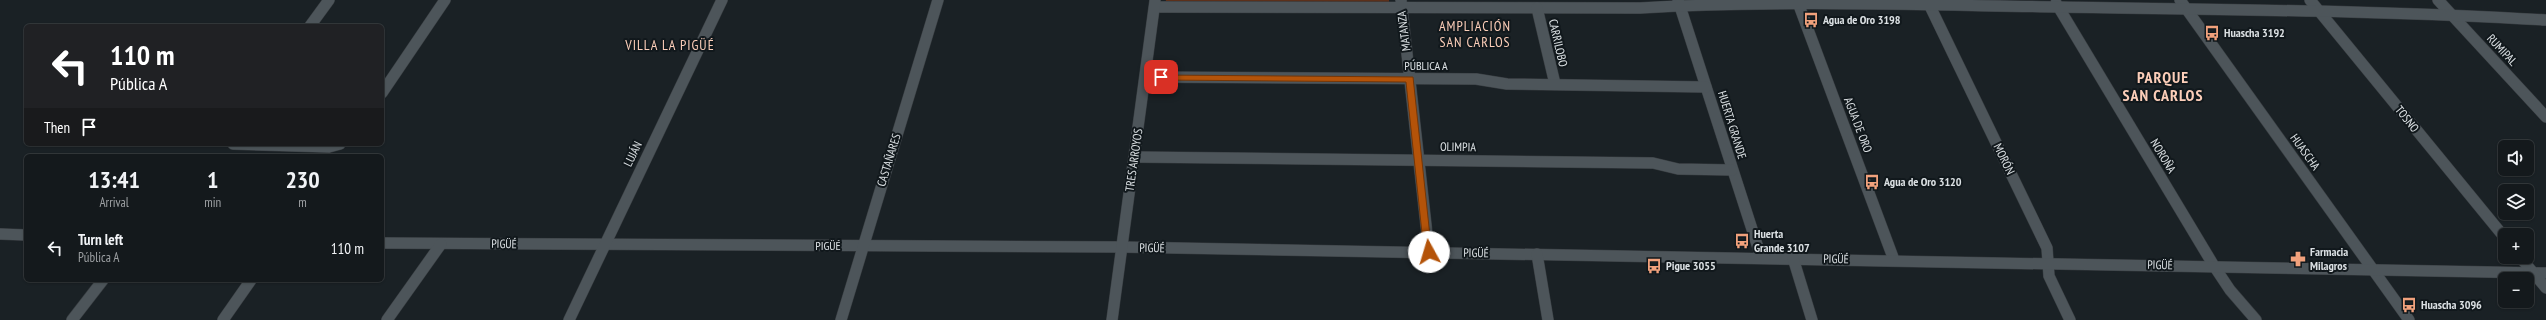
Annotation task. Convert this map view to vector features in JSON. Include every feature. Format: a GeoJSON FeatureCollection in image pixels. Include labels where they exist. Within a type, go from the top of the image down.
{"type":"FeatureCollection","features":[{"type":"Feature","properties":{"kind":"street"},"geometry":{"type":"LineString","coordinates":[[311,24],[329,0]]}},
{"type":"Feature","properties":{"kind":"street"},"geometry":{"type":"LineString","coordinates":[[384,90],[445,0]]}},
{"type":"Feature","properties":{"kind":"street","name":"LUJÁN"},"geometry":{"type":"LineString","coordinates":[[569,320],[722,0]]}},
{"type":"Feature","properties":{"kind":"street","name":"CASTAÑARES"},"geometry":{"type":"LineString","coordinates":[[841,320],[938,0]]}},
{"type":"Feature","properties":{"kind":"street","name":"TOSNO"},"geometry":{"type":"LineString","coordinates":[[2310,0],[2498,229]]}},
{"type":"Feature","properties":{"kind":"street","name":"RUMIPAL"},"geometry":{"type":"LineString","coordinates":[[2438,0],[2542,108],[2546,117]]}},
{"type":"Feature","properties":{"kind":"street"},"geometry":{"type":"LineString","coordinates":[[1155,4],[1401,4],[1537,8],[1640,8],[1679,3],[1798,2],[2183,4],[2319,11],[2451,14],[2546,20]]}},
{"type":"Feature","properties":{"kind":"street","name":"AGUA DE ORO"},"geometry":{"type":"LineString","coordinates":[[1798,2],[1894,260]]}},
{"type":"Feature","properties":{"kind":"street","name":"MORÓN"},"geometry":{"type":"LineString","coordinates":[[1928,2],[2047,248],[2049,276],[2070,320]]}},
{"type":"Feature","properties":{"kind":"street","name":"HUERTA GRANDE"},"geometry":{"type":"LineString","coordinates":[[1679,3],[1761,257]]}},
{"type":"Feature","properties":{"kind":"street","name":"TRES ARROYOS"},"geometry":{"type":"LineString","coordinates":[[1112,320],[1155,4]]}},
{"type":"Feature","properties":{"kind":"street","name":"MATANZA"},"geometry":{"type":"LineString","coordinates":[[1401,4],[1429,252]]}},
{"type":"Feature","properties":{"kind":"street","name":"NOROÑA"},"geometry":{"type":"LineString","coordinates":[[2057,4],[2214,266],[2230,290],[2256,320]]}},
{"type":"Feature","properties":{"kind":"street","name":"HUASCHA"},"geometry":{"type":"LineString","coordinates":[[2183,4],[2409,320]]}},
{"type":"Feature","properties":{"kind":"street","name":"CARRILOBO"},"geometry":{"type":"LineString","coordinates":[[1537,8],[1555,84]]}},
{"type":"Feature","properties":{"kind":"street","name":"PÚBLICA A"},"geometry":{"type":"LineString","coordinates":[[1146,77],[1476,79],[1507,84],[1706,87]]}},
{"type":"Feature","properties":{"kind":"street"},"geometry":{"type":"LineString","coordinates":[[241,146],[333,146]]}},
{"type":"Feature","properties":{"kind":"street","name":"OLIMPIA"},"geometry":{"type":"LineString","coordinates":[[1134,157],[1419,159],[1653,163],[1678,169],[1732,170]]}},
{"type":"Feature","properties":{"kind":"street"},"geometry":{"type":"LineString","coordinates":[[0,234],[24,235]]}},
{"type":"Feature","properties":{"kind":"street","name":"PIGÜÉ"},"geometry":{"type":"LineString","coordinates":[[384,243],[1121,247],[1761,257],[2498,272]]}},
{"type":"Feature","properties":{"kind":"street"},"geometry":{"type":"LineString","coordinates":[[387,320],[441,244]]}},
{"type":"Feature","properties":{"kind":"street"},"geometry":{"type":"LineString","coordinates":[[1538,254],[1548,320]]}},
{"type":"Feature","properties":{"kind":"street"},"geometry":{"type":"LineString","coordinates":[[1793,258],[1812,320]]}},
{"type":"Feature","properties":{"kind":"street"},"geometry":{"type":"LineString","coordinates":[[2526,264],[2533,272]]}},
{"type":"Feature","properties":{"kind":"street"},"geometry":{"type":"LineString","coordinates":[[2534,273],[2546,288]]}},
{"type":"Feature","properties":{"kind":"street","name":"PIGÜÉ"},"geometry":{"type":"LineString","coordinates":[[2534,273],[2546,273]]}},
{"type":"Feature","properties":{"kind":"street"},"geometry":{"type":"LineString","coordinates":[[72,320],[101,282]]}},
{"type":"Feature","properties":{"kind":"street"},"geometry":{"type":"LineString","coordinates":[[223,320],[250,282]]}},
{"type":"Feature","properties":{"kind":"shaded area"},"geometry":{"type":"Polygon","coordinates":[[[1166,0],[1389,0],[1389,6],[1165,3],[1166,0]]]}},
{"type":"Feature","properties":{"kind":"place","name":"Agua de Oro 3198"},"geometry":{"type":"Point","coordinates":[1811,20]}},
{"type":"Feature","properties":{"kind":"place","name":"Huascha 3192"},"geometry":{"type":"Point","coordinates":[2212,33]}},
{"type":"Feature","properties":{"kind":"place","name":"Agua de Oro 3120"},"geometry":{"type":"Point","coordinates":[1872,182]}},
{"type":"Feature","properties":{"kind":"place","name":"Huerta Grande 3107"},"geometry":{"type":"Point","coordinates":[1742,241]}},
{"type":"Feature","properties":{"kind":"place","name":"Farmacia Milagros"},"geometry":{"type":"Point","coordinates":[2298,259]}},
{"type":"Feature","properties":{"kind":"place","name":"Pigue 3055"},"geometry":{"type":"Point","coordinates":[1654,266]}},
{"type":"Feature","properties":{"kind":"place","name":"Huascha 3096"},"geometry":{"type":"Point","coordinates":[2409,305]}},
{"type":"Feature","properties":{"kind":"district","name":"AMPLIACIÓN SAN CARLOS"},"geometry":{"type":"Point","coordinates":[1475,34]}},
{"type":"Feature","properties":{"kind":"district","name":"VILLA LA PIGÜÉ"},"geometry":{"type":"Point","coordinates":[670,45]}},
{"type":"Feature","properties":{"kind":"district","name":"PARQUE SAN CARLOS"},"geometry":{"type":"Point","coordinates":[2163,86]}},
{"type":"Feature","properties":{"kind":"route"},"geometry":{"type":"LineString","coordinates":[[1161,77],[1410,79],[1429,252]]}}]}
